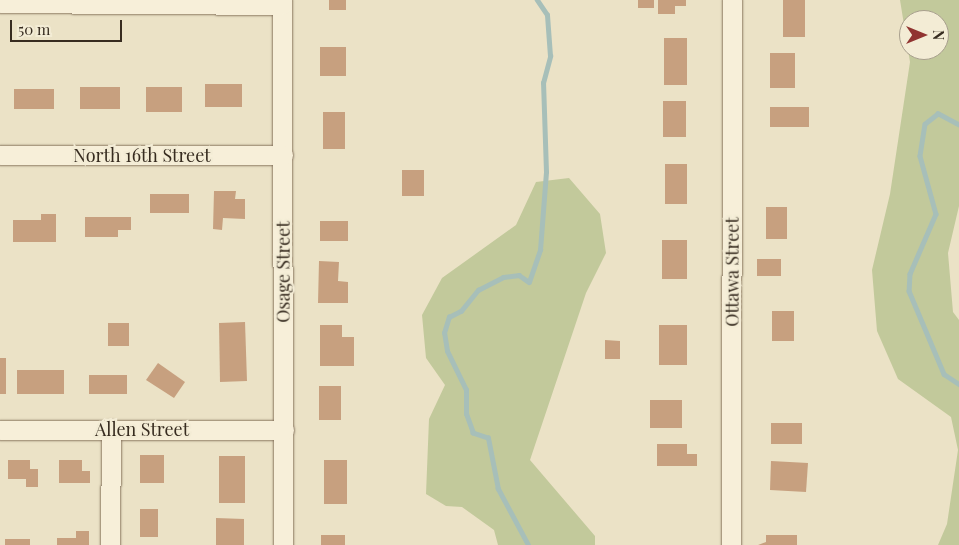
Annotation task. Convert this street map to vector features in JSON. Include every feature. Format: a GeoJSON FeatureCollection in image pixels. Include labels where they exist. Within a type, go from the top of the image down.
{"type":"FeatureCollection","features":[{"type":"Feature","properties":{"kind":"street","name":"Ottawa Street"},"geometry":{"type":"LineString","coordinates":[[731,545],[732,0]]}},
{"type":"Feature","properties":{"kind":"street"},"geometry":{"type":"LineString","coordinates":[[0,3],[282,3]]}},
{"type":"Feature","properties":{"kind":"street","name":"Osage Street"},"geometry":{"type":"LineString","coordinates":[[282,3],[283,545]]}},
{"type":"Feature","properties":{"kind":"street","name":"North 16th Street"},"geometry":{"type":"LineString","coordinates":[[0,154],[283,155]]}},
{"type":"Feature","properties":{"kind":"street"},"geometry":{"type":"LineString","coordinates":[[110,545],[111,429]]}},
{"type":"Feature","properties":{"kind":"street","name":"Allen Street"},"geometry":{"type":"LineString","coordinates":[[0,430],[284,430]]}},
{"type":"Feature","properties":{"kind":"green space"},"geometry":{"type":"Polygon","coordinates":[[[900,0],[959,0],[959,206],[948,253],[953,312],[959,320],[959,545],[938,545],[947,524],[958,450],[951,417],[898,379],[877,331],[872,270],[890,194],[910,60],[949,60],[949,10],[902,10],[900,0]]]}},
{"type":"Feature","properties":{"kind":"green space"},"geometry":{"type":"Polygon","coordinates":[[[569,178],[600,214],[606,253],[586,293],[530,460],[595,536],[595,545],[498,545],[494,530],[462,507],[446,506],[426,494],[429,419],[445,385],[426,358],[422,315],[442,278],[516,225],[536,182],[569,178]]]}},
{"type":"Feature","properties":{"kind":"building"},"geometry":{"type":"Polygon","coordinates":[[[329,0],[346,0],[346,10],[329,10],[329,0]]]}},
{"type":"Feature","properties":{"kind":"building"},"geometry":{"type":"Polygon","coordinates":[[[638,0],[654,0],[654,8],[638,8],[638,0]]]}},
{"type":"Feature","properties":{"kind":"building"},"geometry":{"type":"Polygon","coordinates":[[[658,0],[686,0],[686,6],[675,6],[675,14],[658,14],[658,0]]]}},
{"type":"Feature","properties":{"kind":"building"},"geometry":{"type":"Polygon","coordinates":[[[783,0],[805,0],[805,37],[783,37],[783,0]]]}},
{"type":"Feature","properties":{"kind":"building"},"geometry":{"type":"Polygon","coordinates":[[[664,38],[687,38],[687,85],[664,85],[664,38]]]}},
{"type":"Feature","properties":{"kind":"building"},"geometry":{"type":"Polygon","coordinates":[[[320,47],[346,47],[346,76],[320,76],[320,47]]]}},
{"type":"Feature","properties":{"kind":"building"},"geometry":{"type":"Polygon","coordinates":[[[770,53],[795,53],[795,88],[770,88],[770,53]]]}},
{"type":"Feature","properties":{"kind":"building"},"geometry":{"type":"Polygon","coordinates":[[[205,84],[242,84],[242,107],[205,107],[205,84]]]}},
{"type":"Feature","properties":{"kind":"building"},"geometry":{"type":"Polygon","coordinates":[[[80,87],[120,87],[120,109],[80,109],[80,87]]]}},
{"type":"Feature","properties":{"kind":"building"},"geometry":{"type":"Polygon","coordinates":[[[146,87],[182,87],[182,112],[146,112],[146,87]]]}},
{"type":"Feature","properties":{"kind":"building"},"geometry":{"type":"Polygon","coordinates":[[[14,89],[54,89],[54,109],[14,109],[14,89]]]}},
{"type":"Feature","properties":{"kind":"building"},"geometry":{"type":"Polygon","coordinates":[[[663,101],[686,101],[686,137],[663,137],[663,101]]]}},
{"type":"Feature","properties":{"kind":"building"},"geometry":{"type":"Polygon","coordinates":[[[770,107],[809,107],[809,127],[770,127],[770,107]]]}},
{"type":"Feature","properties":{"kind":"building"},"geometry":{"type":"Polygon","coordinates":[[[323,112],[345,112],[345,149],[323,149],[323,112]]]}},
{"type":"Feature","properties":{"kind":"building"},"geometry":{"type":"Polygon","coordinates":[[[665,164],[687,164],[687,204],[665,204],[665,164]]]}},
{"type":"Feature","properties":{"kind":"building"},"geometry":{"type":"Polygon","coordinates":[[[402,170],[424,170],[424,196],[402,196],[402,170]]]}},
{"type":"Feature","properties":{"kind":"building"},"geometry":{"type":"Polygon","coordinates":[[[214,191],[236,191],[235,199],[245,199],[245,219],[223,218],[222,230],[213,229],[214,191]]]}},
{"type":"Feature","properties":{"kind":"building"},"geometry":{"type":"Polygon","coordinates":[[[150,194],[189,194],[189,213],[150,213],[150,194]]]}},
{"type":"Feature","properties":{"kind":"building"},"geometry":{"type":"Polygon","coordinates":[[[766,207],[787,207],[787,239],[766,239],[766,207]]]}},
{"type":"Feature","properties":{"kind":"building"},"geometry":{"type":"Polygon","coordinates":[[[41,214],[56,214],[56,242],[13,242],[13,220],[41,220],[41,214]]]}},
{"type":"Feature","properties":{"kind":"building"},"geometry":{"type":"Polygon","coordinates":[[[85,217],[131,217],[131,230],[118,230],[118,237],[85,237],[85,217]]]}},
{"type":"Feature","properties":{"kind":"building"},"geometry":{"type":"Polygon","coordinates":[[[320,221],[348,221],[348,241],[320,241],[320,221]]]}},
{"type":"Feature","properties":{"kind":"building"},"geometry":{"type":"Polygon","coordinates":[[[662,240],[687,240],[687,279],[662,279],[662,240]]]}},
{"type":"Feature","properties":{"kind":"building"},"geometry":{"type":"Polygon","coordinates":[[[757,259],[781,259],[781,276],[757,276],[757,259]]]}},
{"type":"Feature","properties":{"kind":"building"},"geometry":{"type":"Polygon","coordinates":[[[319,261],[339,262],[338,281],[348,282],[348,303],[318,303],[319,261]]]}},
{"type":"Feature","properties":{"kind":"building"},"geometry":{"type":"Polygon","coordinates":[[[772,311],[794,311],[794,341],[772,341],[772,311]]]}},
{"type":"Feature","properties":{"kind":"building"},"geometry":{"type":"Polygon","coordinates":[[[245,322],[247,381],[220,382],[219,323],[245,322]]]}},
{"type":"Feature","properties":{"kind":"building"},"geometry":{"type":"Polygon","coordinates":[[[108,323],[129,323],[129,346],[108,346],[108,323]]]}},
{"type":"Feature","properties":{"kind":"building"},"geometry":{"type":"Polygon","coordinates":[[[320,325],[342,325],[342,337],[354,337],[354,366],[320,366],[320,325]]]}},
{"type":"Feature","properties":{"kind":"building"},"geometry":{"type":"Polygon","coordinates":[[[659,325],[687,325],[687,365],[659,365],[659,325]]]}},
{"type":"Feature","properties":{"kind":"building"},"geometry":{"type":"Polygon","coordinates":[[[605,340],[620,341],[620,359],[605,359],[605,340]]]}},
{"type":"Feature","properties":{"kind":"building"},"geometry":{"type":"Polygon","coordinates":[[[0,358],[6,358],[6,394],[0,394],[0,358]]]}},
{"type":"Feature","properties":{"kind":"building"},"geometry":{"type":"Polygon","coordinates":[[[158,363],[185,382],[174,398],[146,380],[158,363]]]}},
{"type":"Feature","properties":{"kind":"building"},"geometry":{"type":"Polygon","coordinates":[[[17,370],[64,370],[64,394],[17,394],[17,370]]]}},
{"type":"Feature","properties":{"kind":"building"},"geometry":{"type":"Polygon","coordinates":[[[89,375],[127,375],[127,394],[89,394],[89,375]]]}},
{"type":"Feature","properties":{"kind":"building"},"geometry":{"type":"Polygon","coordinates":[[[319,386],[341,386],[341,420],[319,420],[319,386]]]}},
{"type":"Feature","properties":{"kind":"building"},"geometry":{"type":"Polygon","coordinates":[[[650,400],[682,400],[682,428],[650,428],[650,400]]]}},
{"type":"Feature","properties":{"kind":"building"},"geometry":{"type":"Polygon","coordinates":[[[771,423],[802,423],[802,444],[771,444],[771,423]]]}},
{"type":"Feature","properties":{"kind":"building"},"geometry":{"type":"Polygon","coordinates":[[[657,444],[687,444],[687,454],[697,454],[697,466],[657,466],[657,444]]]}},
{"type":"Feature","properties":{"kind":"building"},"geometry":{"type":"Polygon","coordinates":[[[140,455],[164,455],[164,483],[140,483],[140,455]]]}},
{"type":"Feature","properties":{"kind":"building"},"geometry":{"type":"Polygon","coordinates":[[[219,456],[245,456],[245,503],[219,503],[219,456]]]}},
{"type":"Feature","properties":{"kind":"building"},"geometry":{"type":"Polygon","coordinates":[[[8,460],[30,460],[30,469],[38,469],[38,487],[26,487],[26,479],[8,479],[8,460]]]}},
{"type":"Feature","properties":{"kind":"building"},"geometry":{"type":"Polygon","coordinates":[[[59,460],[82,460],[82,471],[90,471],[90,483],[59,483],[59,460]]]}},
{"type":"Feature","properties":{"kind":"building"},"geometry":{"type":"Polygon","coordinates":[[[324,460],[347,460],[347,504],[324,504],[324,460]]]}},
{"type":"Feature","properties":{"kind":"building"},"geometry":{"type":"Polygon","coordinates":[[[771,461],[808,463],[806,492],[770,490],[771,461]]]}},
{"type":"Feature","properties":{"kind":"building"},"geometry":{"type":"Polygon","coordinates":[[[140,509],[158,509],[158,537],[140,537],[140,509]]]}},
{"type":"Feature","properties":{"kind":"building"},"geometry":{"type":"Polygon","coordinates":[[[216,518],[244,519],[244,545],[216,545],[216,518]]]}},
{"type":"Feature","properties":{"kind":"building"},"geometry":{"type":"Polygon","coordinates":[[[76,531],[89,531],[89,545],[57,545],[57,538],[76,538],[76,531]]]}},
{"type":"Feature","properties":{"kind":"building"},"geometry":{"type":"Polygon","coordinates":[[[321,535],[345,535],[345,545],[321,545],[321,535]]]}},
{"type":"Feature","properties":{"kind":"building"},"geometry":{"type":"Polygon","coordinates":[[[766,535],[797,535],[797,545],[758,545],[766,542],[766,535]]]}},
{"type":"Feature","properties":{"kind":"building"},"geometry":{"type":"Polygon","coordinates":[[[5,539],[30,539],[30,545],[5,545],[5,539]]]}},
{"type":"Feature","properties":{"kind":"waterway"},"geometry":{"type":"LineString","coordinates":[[528,545],[498,489],[488,438],[473,433],[466,414],[466,390],[447,351],[444,333],[449,317],[461,311],[478,290],[503,277],[519,275],[529,282],[540,250],[546,172],[543,83],[550,56],[547,15],[537,0]]}},
{"type":"Feature","properties":{"kind":"waterway"},"geometry":{"type":"LineString","coordinates":[[959,125],[938,114],[925,124],[920,156],[936,214],[910,274],[909,291],[944,374],[959,384]]}}]}
